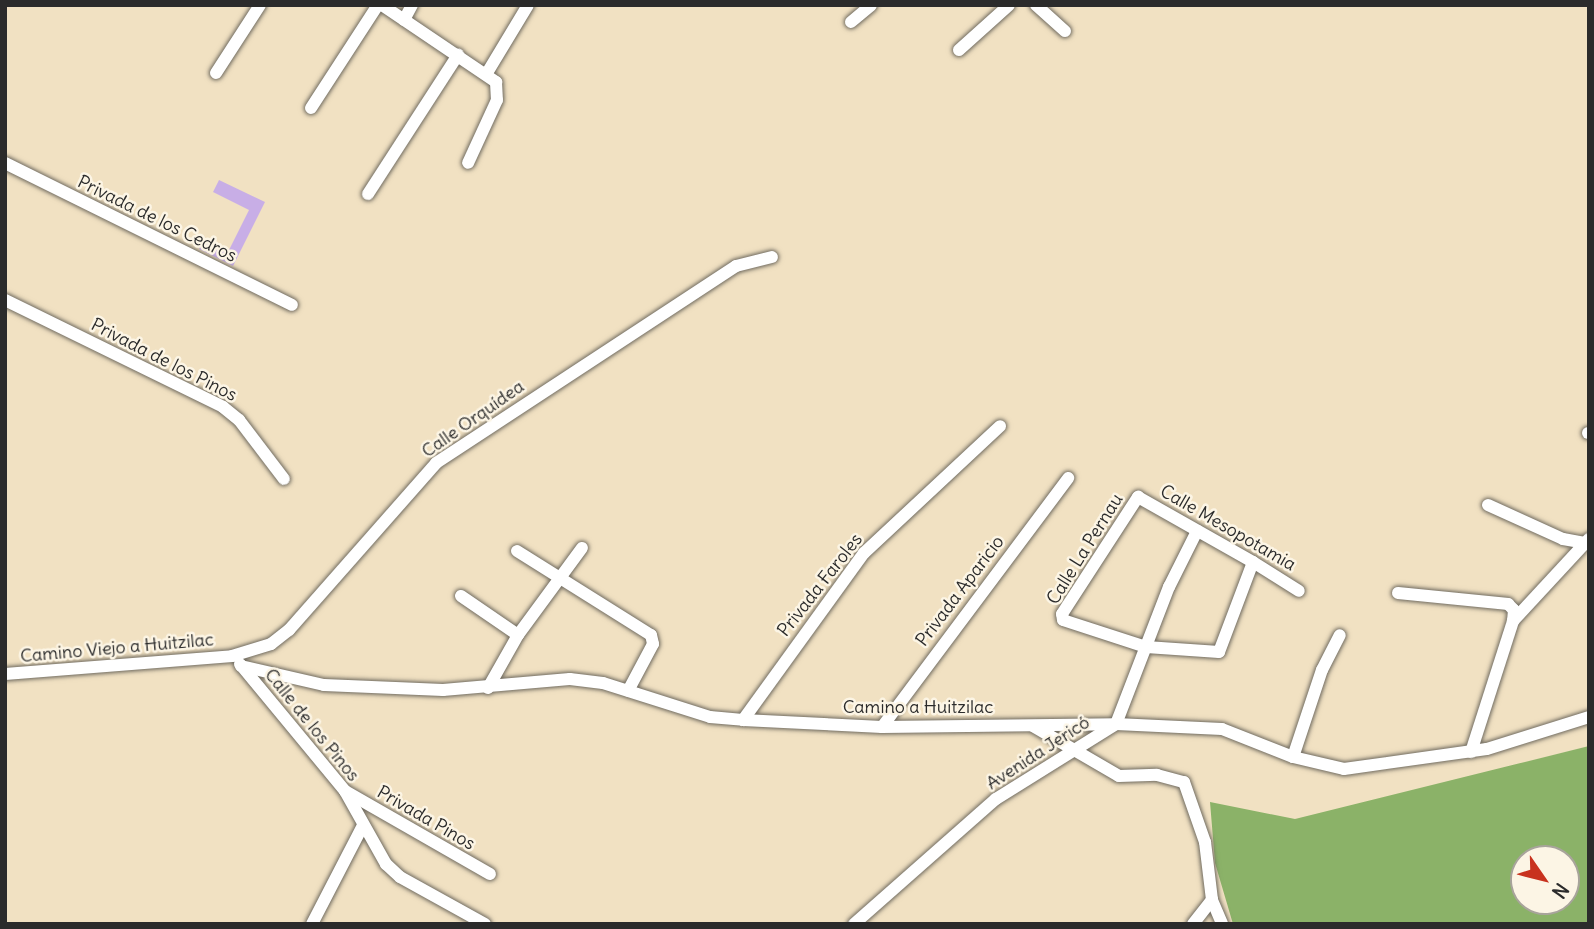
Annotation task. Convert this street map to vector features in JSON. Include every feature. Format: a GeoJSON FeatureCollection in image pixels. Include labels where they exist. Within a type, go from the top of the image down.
{"type":"FeatureCollection","features":[{"type":"Feature","properties":{"kind":"street"},"geometry":{"type":"LineString","coordinates":[[216,73],[260,5]]}},
{"type":"Feature","properties":{"kind":"street"},"geometry":{"type":"LineString","coordinates":[[311,108],[380,5],[491,78],[497,100],[468,163]]}},
{"type":"Feature","properties":{"kind":"street"},"geometry":{"type":"LineString","coordinates":[[404,20],[412,5]]}},
{"type":"Feature","properties":{"kind":"street"},"geometry":{"type":"LineString","coordinates":[[491,78],[528,5]]}},
{"type":"Feature","properties":{"kind":"street"},"geometry":{"type":"LineString","coordinates":[[851,22],[871,5]]}},
{"type":"Feature","properties":{"kind":"street"},"geometry":{"type":"LineString","coordinates":[[959,50],[1009,5]]}},
{"type":"Feature","properties":{"kind":"street"},"geometry":{"type":"LineString","coordinates":[[1036,5],[1065,31]]}},
{"type":"Feature","properties":{"kind":"street"},"geometry":{"type":"LineString","coordinates":[[368,194],[458,55]]}},
{"type":"Feature","properties":{"kind":"street","name":"Privada de los Cedros"},"geometry":{"type":"LineString","coordinates":[[5,163],[292,306]]}},
{"type":"Feature","properties":{"kind":"street","name":"Calle Orquídea"},"geometry":{"type":"LineString","coordinates":[[237,661],[271,644],[289,630],[436,463],[736,266],[772,257]]}},
{"type":"Feature","properties":{"kind":"street","name":"Privada de los Pinos"},"geometry":{"type":"LineString","coordinates":[[5,300],[223,407],[239,420],[284,479]]}},
{"type":"Feature","properties":{"kind":"street","name":"Privada Faroles"},"geometry":{"type":"LineString","coordinates":[[743,720],[864,553],[1000,426]]}},
{"type":"Feature","properties":{"kind":"street","name":"Privada Aparicio"},"geometry":{"type":"LineString","coordinates":[[882,727],[1068,478]]}},
{"type":"Feature","properties":{"kind":"street","name":"Calle Mesopotamia"},"geometry":{"type":"LineString","coordinates":[[1138,496],[1299,591]]}},
{"type":"Feature","properties":{"kind":"street","name":"Calle La Pernau"},"geometry":{"type":"LineString","coordinates":[[1138,496],[1062,614],[1063,620],[1146,647]]}},
{"type":"Feature","properties":{"kind":"street"},"geometry":{"type":"LineString","coordinates":[[1488,505],[1563,539],[1587,541]]}},
{"type":"Feature","properties":{"kind":"street","name":"Avenida Jericó"},"geometry":{"type":"LineString","coordinates":[[854,924],[996,799],[1116,724],[1146,647],[1197,531]]}},
{"type":"Feature","properties":{"kind":"street"},"geometry":{"type":"LineString","coordinates":[[1513,621],[1587,541]]}},
{"type":"Feature","properties":{"kind":"street"},"geometry":{"type":"LineString","coordinates":[[488,688],[518,635],[558,577],[582,548]]}},
{"type":"Feature","properties":{"kind":"street"},"geometry":{"type":"LineString","coordinates":[[517,551],[654,639],[628,691]]}},
{"type":"Feature","properties":{"kind":"street"},"geometry":{"type":"LineString","coordinates":[[1146,647],[1215,653],[1223,649],[1237,596],[1253,562]]}},
{"type":"Feature","properties":{"kind":"street"},"geometry":{"type":"LineString","coordinates":[[1398,593],[1508,604],[1514,610],[1513,621],[1471,752]]}},
{"type":"Feature","properties":{"kind":"street"},"geometry":{"type":"LineString","coordinates":[[461,596],[518,635]]}},
{"type":"Feature","properties":{"kind":"street"},"geometry":{"type":"LineString","coordinates":[[1293,757],[1322,670],[1340,635]]}},
{"type":"Feature","properties":{"kind":"street","name":"Camino Viejo a Huitzilac"},"geometry":{"type":"LineString","coordinates":[[5,674],[237,661]]}},
{"type":"Feature","properties":{"kind":"street","name":"Camino a Huitzilac"},"geometry":{"type":"LineString","coordinates":[[237,661],[324,685],[488,688],[570,679],[628,691],[710,717],[743,720],[882,727],[1116,724],[1222,729],[1293,757],[1354,769],[1381,762],[1471,752],[1589,717]]}},
{"type":"Feature","properties":{"kind":"street","name":"Calle de los Pinos"},"geometry":{"type":"LineString","coordinates":[[237,661],[345,791],[362,827],[400,877],[485,924]]}},
{"type":"Feature","properties":{"kind":"street"},"geometry":{"type":"LineString","coordinates":[[1032,725],[1113,774],[1175,777],[1188,788],[1205,842],[1212,900],[1222,924]]}},
{"type":"Feature","properties":{"kind":"street","name":"Privada Pinos"},"geometry":{"type":"LineString","coordinates":[[345,791],[490,874]]}},
{"type":"Feature","properties":{"kind":"street"},"geometry":{"type":"LineString","coordinates":[[312,924],[362,827]]}},
{"type":"Feature","properties":{"kind":"street"},"geometry":{"type":"LineString","coordinates":[[1193,924],[1212,900]]}},
{"type":"Feature","properties":{"kind":"green space"},"geometry":{"type":"Polygon","coordinates":[[[1589,746],[1589,924],[1233,924],[1215,863],[1210,802],[1295,819],[1589,746]]]}},
{"type":"Feature","properties":{"kind":"building"},"geometry":{"type":"Polygon","coordinates":[[[219,180],[265,202],[233,266],[199,249],[204,240],[228,252],[249,210],[213,192],[219,180]]]}}]}
